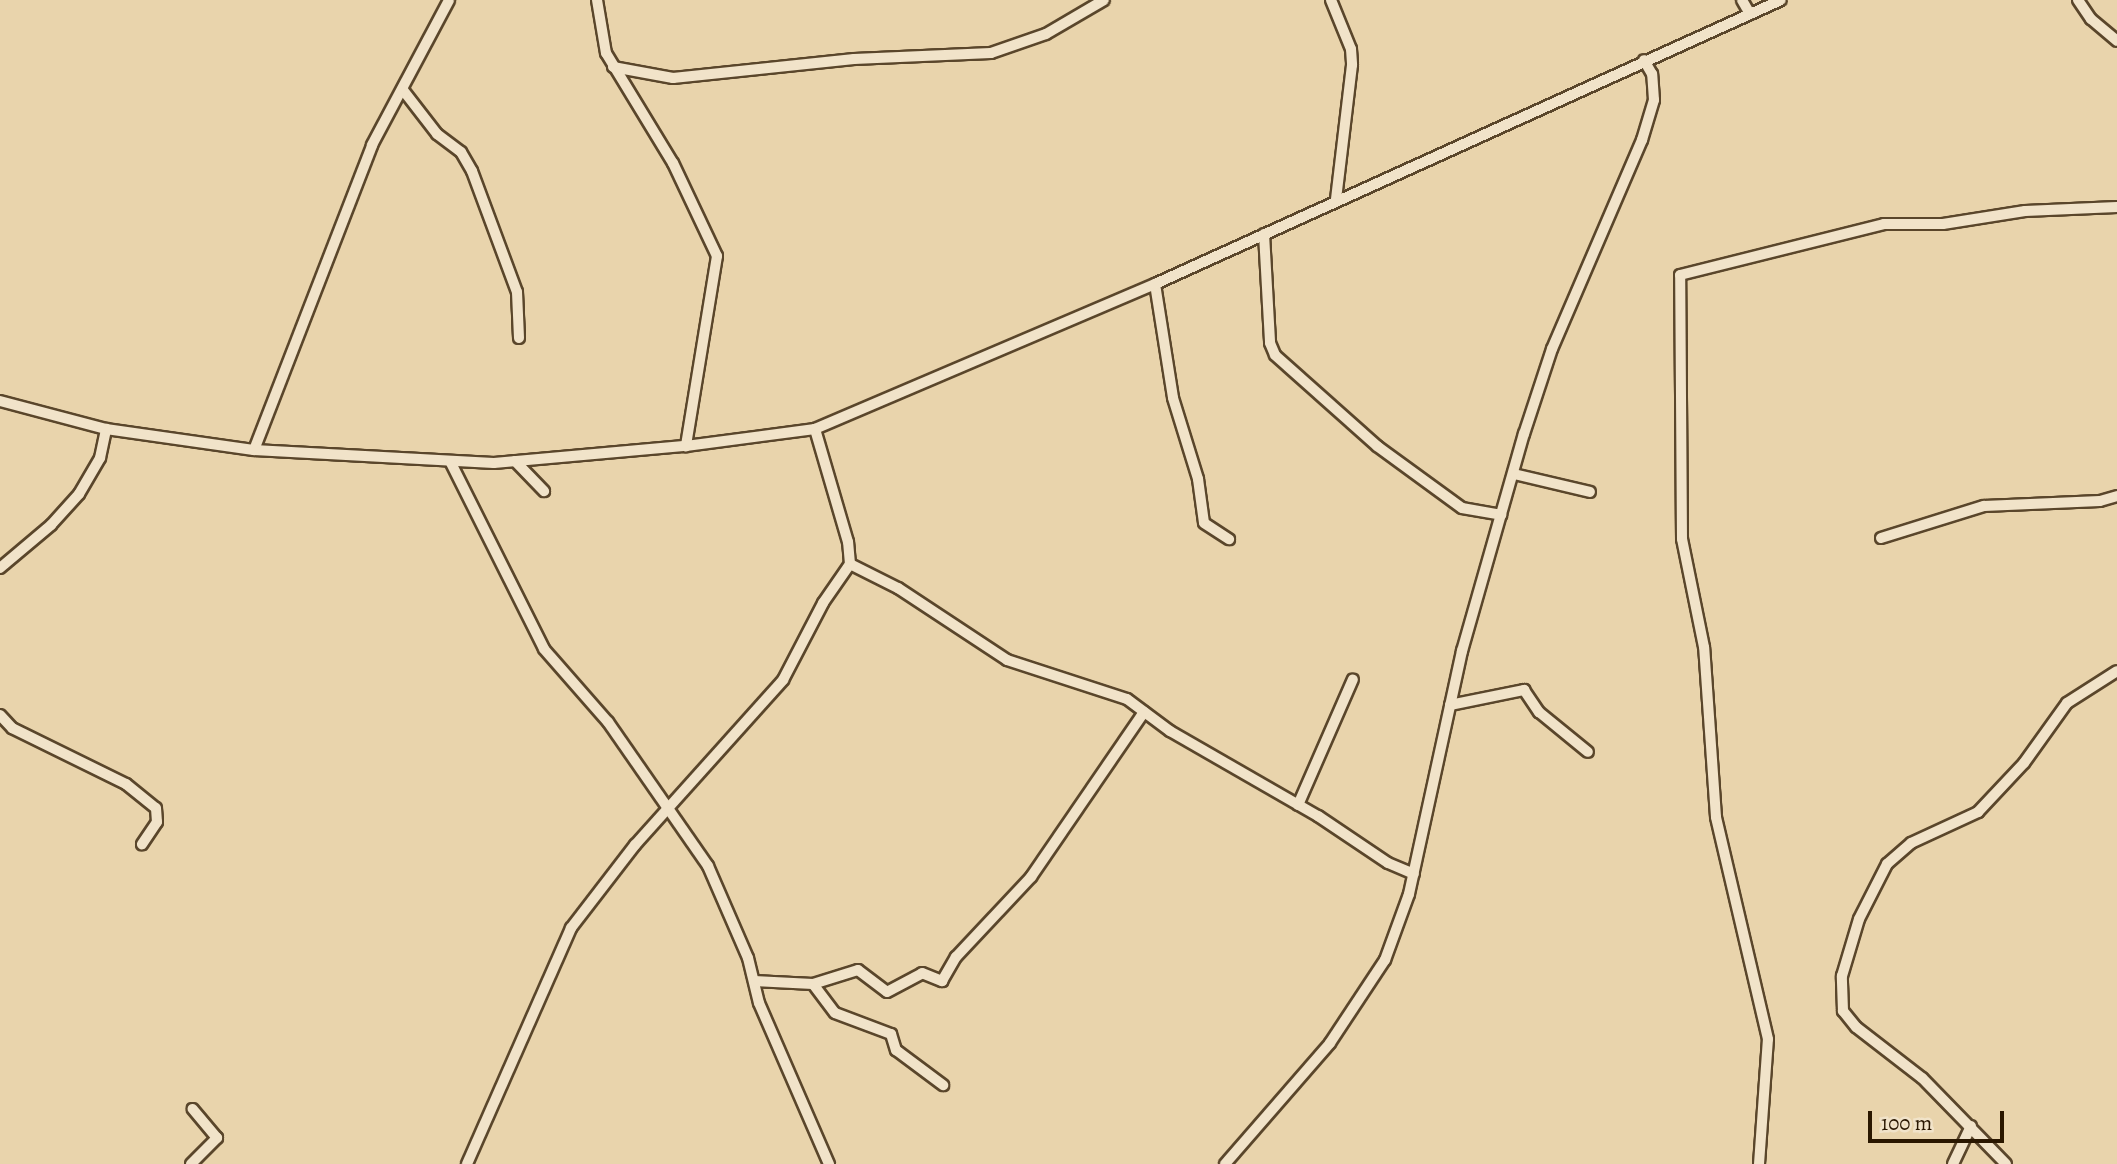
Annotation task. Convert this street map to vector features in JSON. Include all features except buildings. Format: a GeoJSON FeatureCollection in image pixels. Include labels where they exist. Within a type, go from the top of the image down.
{"type":"FeatureCollection","features":[{"type":"Feature","properties":{"kind":"street"},"geometry":{"type":"LineString","coordinates":[[254,450],[372,145],[449,0]]}},
{"type":"Feature","properties":{"kind":"street"},"geometry":{"type":"LineString","coordinates":[[597,0],[613,67],[673,163],[717,256],[686,446]]}},
{"type":"Feature","properties":{"kind":"street"},"geometry":{"type":"LineString","coordinates":[[613,67],[673,78],[854,59],[981,54],[1046,34],[1104,0]]}},
{"type":"Feature","properties":{"kind":"street"},"geometry":{"type":"LineString","coordinates":[[1331,0],[1351,49],[1352,65],[1336,199]]}},
{"type":"Feature","properties":{"kind":"street"},"geometry":{"type":"LineString","coordinates":[[1742,0],[1750,14]]}},
{"type":"Feature","properties":{"kind":"street"},"geometry":{"type":"LineString","coordinates":[[0,401],[106,429],[254,450],[450,461],[515,461],[686,446],[815,429],[1155,284],[1336,199],[1781,0]]}},
{"type":"Feature","properties":{"kind":"street"},"geometry":{"type":"LineString","coordinates":[[2078,0],[2091,19],[2117,41]]}},
{"type":"Feature","properties":{"kind":"street"},"geometry":{"type":"LineString","coordinates":[[1225,1164],[1330,1043],[1385,960],[1414,874],[1450,705],[1502,515],[1552,348],[1642,140],[1655,84],[1644,60]]}},
{"type":"Feature","properties":{"kind":"street"},"geometry":{"type":"LineString","coordinates":[[403,90],[437,134],[461,152],[472,171],[517,292],[519,338]]}},
{"type":"Feature","properties":{"kind":"street"},"geometry":{"type":"LineString","coordinates":[[1759,1164],[1768,1039],[1716,817],[1704,647],[1682,539],[1684,415],[1680,275],[1884,225],[1942,224],[2025,211],[2117,207]]}},
{"type":"Feature","properties":{"kind":"street"},"geometry":{"type":"LineString","coordinates":[[1264,234],[1270,343],[1275,355],[1377,446],[1462,508],[1502,515]]}},
{"type":"Feature","properties":{"kind":"street"},"geometry":{"type":"LineString","coordinates":[[1155,284],[1173,398],[1189,443],[1204,523],[1229,539]]}},
{"type":"Feature","properties":{"kind":"street"},"geometry":{"type":"LineString","coordinates":[[0,568],[51,525],[79,494],[100,458],[106,429]]}},
{"type":"Feature","properties":{"kind":"street"},"geometry":{"type":"LineString","coordinates":[[467,1164],[561,946],[594,896],[783,680],[823,603],[850,565],[848,542],[815,429]]}},
{"type":"Feature","properties":{"kind":"street"},"geometry":{"type":"LineString","coordinates":[[450,461],[544,649],[608,722],[708,866],[754,981],[759,1003],[829,1164]]}},
{"type":"Feature","properties":{"kind":"street"},"geometry":{"type":"LineString","coordinates":[[515,461],[544,491]]}},
{"type":"Feature","properties":{"kind":"street"},"geometry":{"type":"LineString","coordinates":[[1514,474],[1590,492]]}},
{"type":"Feature","properties":{"kind":"street"},"geometry":{"type":"LineString","coordinates":[[1881,538],[1984,506],[2100,501],[2117,496]]}},
{"type":"Feature","properties":{"kind":"street"},"geometry":{"type":"LineString","coordinates":[[850,565],[898,588],[1007,660],[1127,699],[1388,863],[1414,874]]}},
{"type":"Feature","properties":{"kind":"street"},"geometry":{"type":"LineString","coordinates":[[2006,1164],[1971,1126],[1843,1012],[1839,997],[1850,943],[1888,864],[1911,843],[1978,812],[2024,763],[2067,703],[2117,671]]}},
{"type":"Feature","properties":{"kind":"street"},"geometry":{"type":"LineString","coordinates":[[1298,805],[1353,679]]}},
{"type":"Feature","properties":{"kind":"street"},"geometry":{"type":"LineString","coordinates":[[1450,705],[1524,690],[1539,712],[1588,752]]}},
{"type":"Feature","properties":{"kind":"street"},"geometry":{"type":"LineString","coordinates":[[754,981],[813,984],[852,970],[863,972],[887,992],[895,992],[922,973],[942,981],[957,957],[1031,877],[1144,712]]}},
{"type":"Feature","properties":{"kind":"street"},"geometry":{"type":"LineString","coordinates":[[0,715],[12,728],[126,784],[156,808],[157,822],[142,844]]}},
{"type":"Feature","properties":{"kind":"street"},"geometry":{"type":"LineString","coordinates":[[813,984],[835,1013],[891,1034],[896,1050],[943,1085]]}},
{"type":"Feature","properties":{"kind":"street"},"geometry":{"type":"LineString","coordinates":[[191,1164],[217,1138],[193,1110]]}},
{"type":"Feature","properties":{"kind":"street"},"geometry":{"type":"LineString","coordinates":[[1953,1164],[1971,1126]]}}]}
